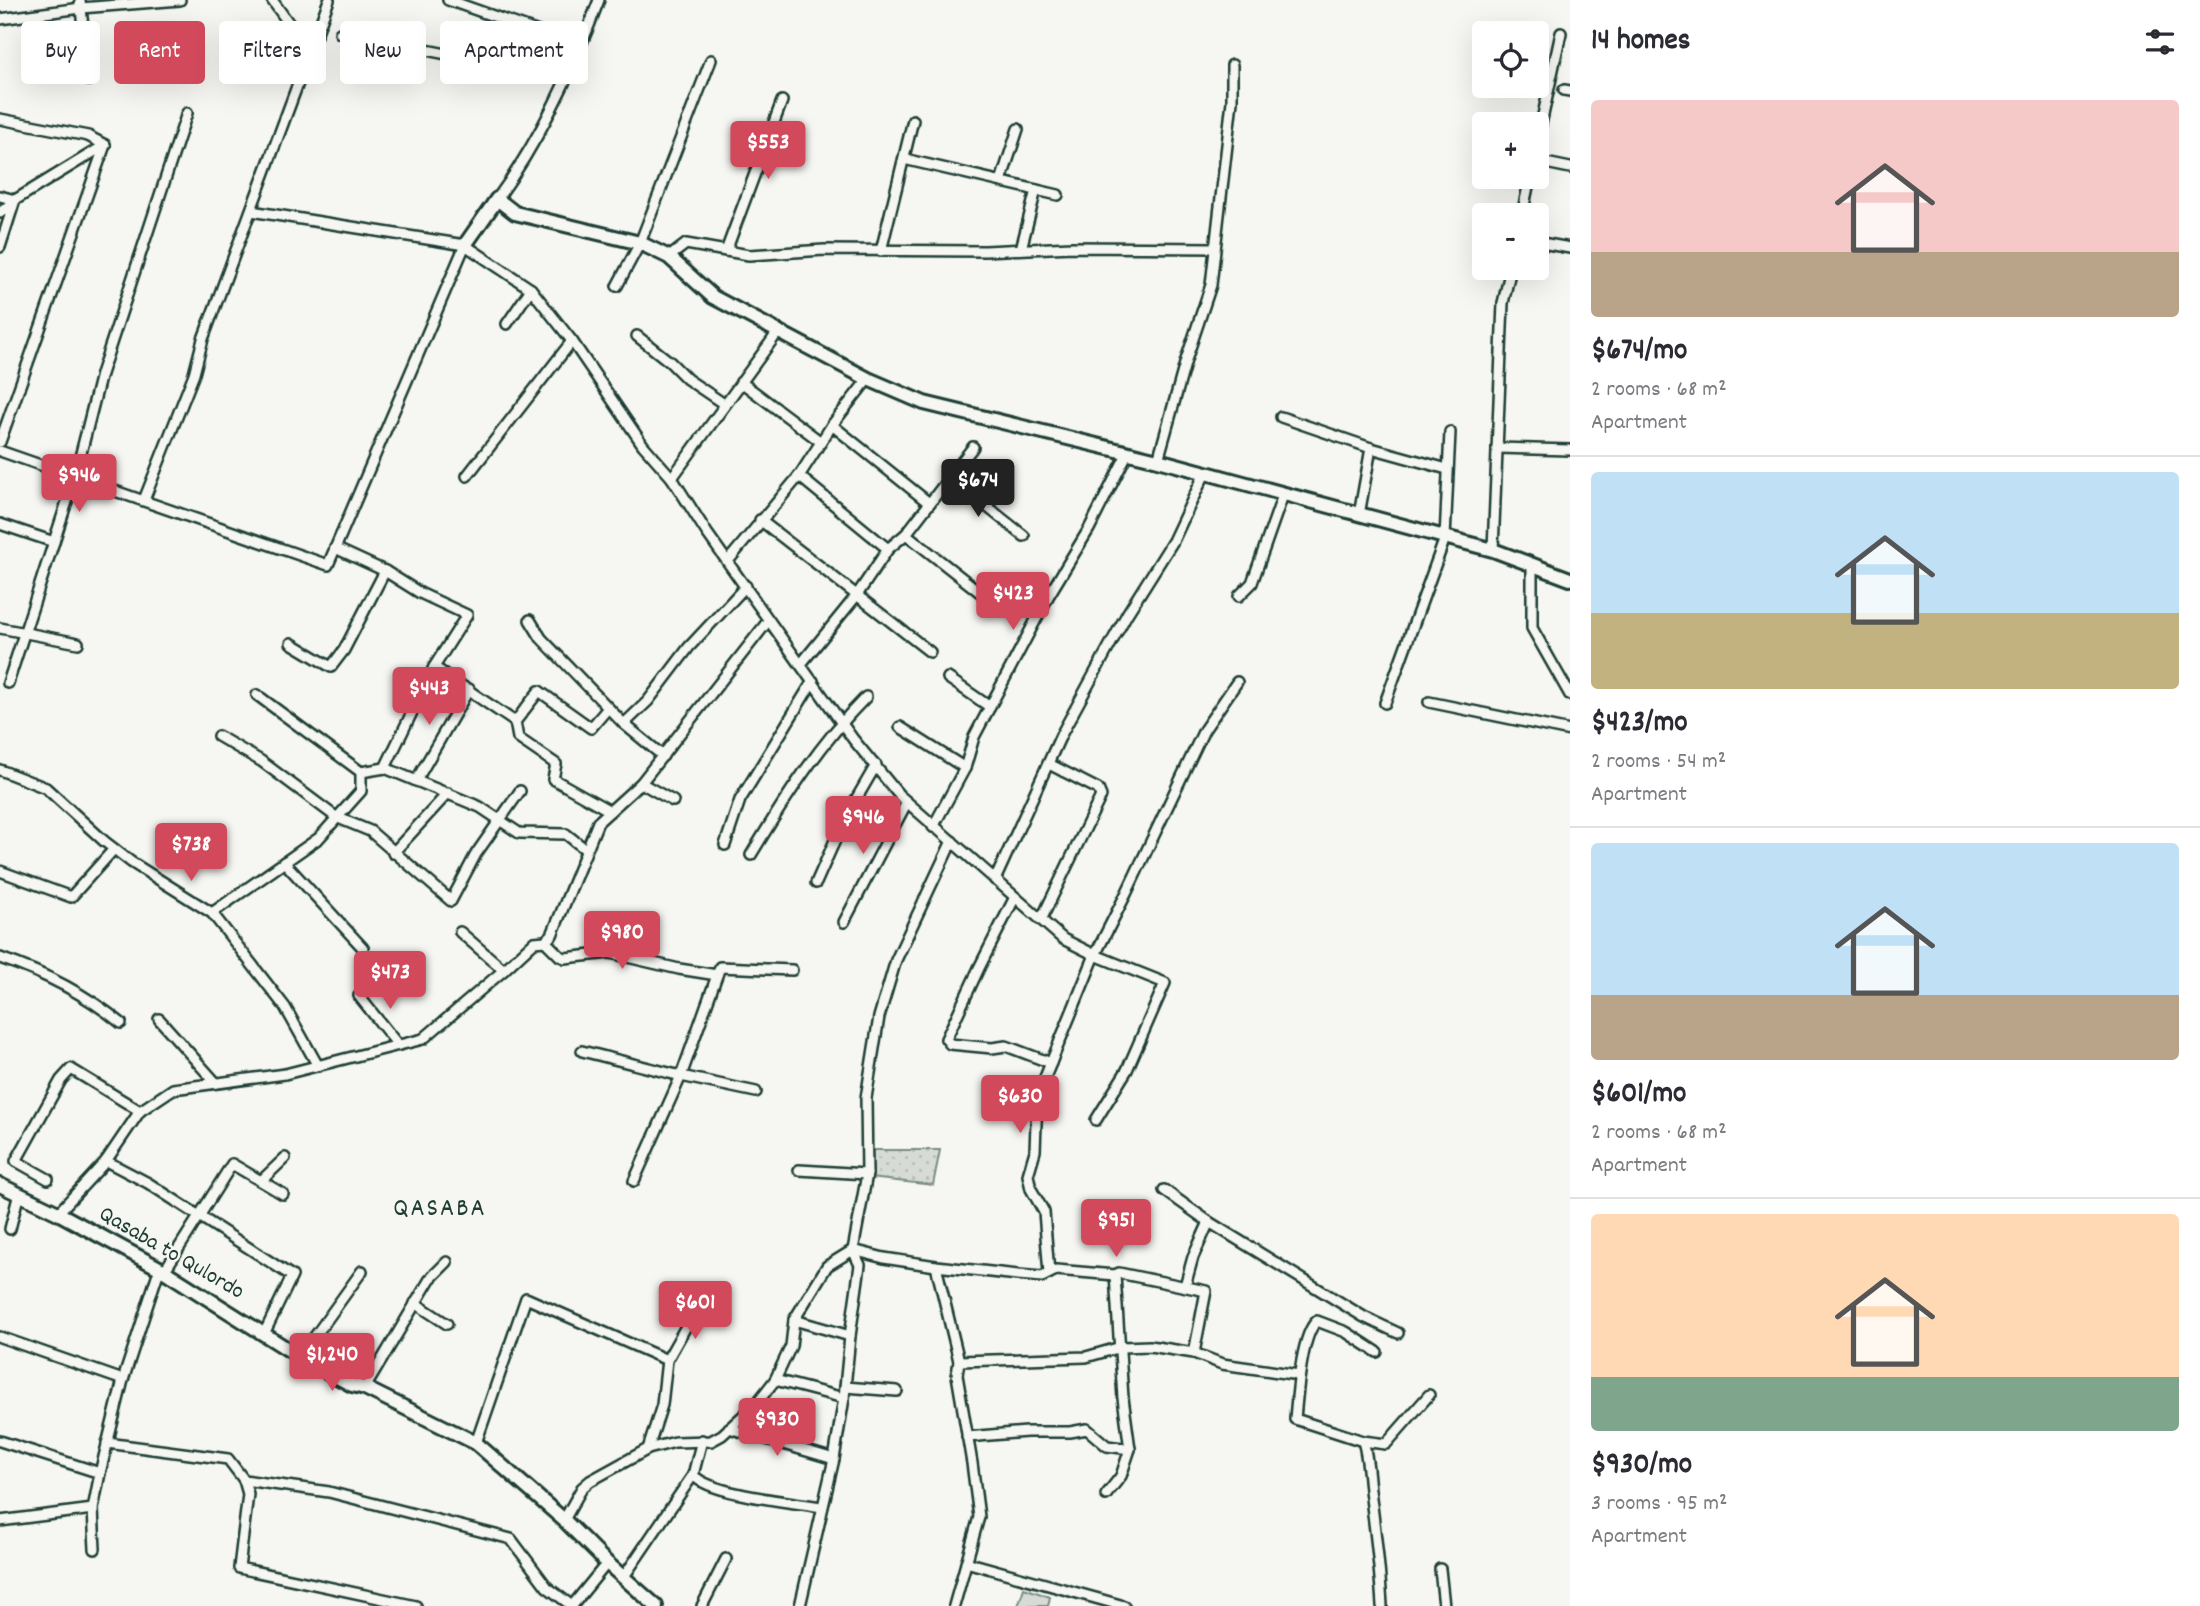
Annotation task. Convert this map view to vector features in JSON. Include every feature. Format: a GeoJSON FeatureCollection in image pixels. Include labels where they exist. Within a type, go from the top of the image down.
{"type":"FeatureCollection","features":[{"type":"Feature","properties":{"kind":"street"},"geometry":{"type":"LineString","coordinates":[[0,19],[80,4],[178,0]]}},
{"type":"Feature","properties":{"kind":"street"},"geometry":{"type":"LineString","coordinates":[[272,0],[286,21]]}},
{"type":"Feature","properties":{"kind":"street"},"geometry":{"type":"LineString","coordinates":[[321,21],[329,0]]}},
{"type":"Feature","properties":{"kind":"street"},"geometry":{"type":"LineString","coordinates":[[448,0],[507,21]]}},
{"type":"Feature","properties":{"kind":"street"},"geometry":{"type":"LineString","coordinates":[[588,26],[597,0]]}},
{"type":"Feature","properties":{"kind":"street"},"geometry":{"type":"LineString","coordinates":[[1544,112],[1561,33]]}},
{"type":"Feature","properties":{"kind":"street"},"geometry":{"type":"LineString","coordinates":[[617,286],[640,243],[711,60]]}},
{"type":"Feature","properties":{"kind":"street"},"geometry":{"type":"LineString","coordinates":[[1158,460],[1186,360],[1211,285],[1232,101],[1232,65]]}},
{"type":"Feature","properties":{"kind":"street"},"geometry":{"type":"LineString","coordinates":[[144,500],[194,374],[203,339],[298,84]]}},
{"type":"Feature","properties":{"kind":"street"},"geometry":{"type":"LineString","coordinates":[[0,451],[328,565],[465,245],[509,182],[565,84]]}},
{"type":"Feature","properties":{"kind":"street"},"geometry":{"type":"LineString","coordinates":[[726,251],[782,101]]}},
{"type":"Feature","properties":{"kind":"street"},"geometry":{"type":"LineString","coordinates":[[8,683],[75,477],[102,374],[187,113]]}},
{"type":"Feature","properties":{"kind":"street"},"geometry":{"type":"LineString","coordinates":[[0,119],[88,136],[105,145]]}},
{"type":"Feature","properties":{"kind":"street"},"geometry":{"type":"LineString","coordinates":[[881,251],[913,120]]}},
{"type":"Feature","properties":{"kind":"street"},"geometry":{"type":"LineString","coordinates":[[1001,181],[1018,129]]}},
{"type":"Feature","properties":{"kind":"street"},"geometry":{"type":"LineString","coordinates":[[0,213],[15,200],[105,145]]}},
{"type":"Feature","properties":{"kind":"street"},"geometry":{"type":"LineString","coordinates":[[0,442],[105,145]]}},
{"type":"Feature","properties":{"kind":"street"},"geometry":{"type":"LineString","coordinates":[[904,159],[1058,195]]}},
{"type":"Feature","properties":{"kind":"street"},"geometry":{"type":"LineString","coordinates":[[1549,164],[1570,167]]}},
{"type":"Feature","properties":{"kind":"street"},"geometry":{"type":"LineString","coordinates":[[1021,249],[1036,190]]}},
{"type":"Feature","properties":{"kind":"street"},"geometry":{"type":"LineString","coordinates":[[0,196],[15,200]]}},
{"type":"Feature","properties":{"kind":"street"},"geometry":{"type":"LineString","coordinates":[[496,199],[515,213],[640,243],[669,257],[713,297],[868,379],[924,403],[1158,460],[1493,550],[1570,579]]}},
{"type":"Feature","properties":{"kind":"street"},"geometry":{"type":"LineString","coordinates":[[0,247],[15,200]]}},
{"type":"Feature","properties":{"kind":"street"},"geometry":{"type":"LineString","coordinates":[[251,211],[465,245],[531,289],[572,341],[635,434],[672,478],[768,621],[853,739],[907,802],[1063,939],[1094,955],[1166,983],[1127,1070],[1096,1120]]}},
{"type":"Feature","properties":{"kind":"street"},"geometry":{"type":"LineString","coordinates":[[669,257],[686,244],[749,255],[824,250],[1215,248]]}},
{"type":"Feature","properties":{"kind":"street"},"geometry":{"type":"LineString","coordinates":[[1549,244],[1570,248]]}},
{"type":"Feature","properties":{"kind":"street"},"geometry":{"type":"LineString","coordinates":[[1493,550],[1503,303],[1508,280]]}},
{"type":"Feature","properties":{"kind":"street"},"geometry":{"type":"LineString","coordinates":[[507,324],[531,289]]}},
{"type":"Feature","properties":{"kind":"street"},"geometry":{"type":"LineString","coordinates":[[672,478],[779,332]]}},
{"type":"Feature","properties":{"kind":"street"},"geometry":{"type":"LineString","coordinates":[[636,336],[687,379],[724,404]]}},
{"type":"Feature","properties":{"kind":"street"},"geometry":{"type":"LineString","coordinates":[[467,476],[572,341]]}},
{"type":"Feature","properties":{"kind":"street"},"geometry":{"type":"LineString","coordinates":[[728,561],[799,476],[831,425],[868,379]]}},
{"type":"Feature","properties":{"kind":"street"},"geometry":{"type":"LineString","coordinates":[[741,382],[821,442]]}},
{"type":"Feature","properties":{"kind":"street"},"geometry":{"type":"LineString","coordinates":[[1281,417],[1371,449],[1447,469]]}},
{"type":"Feature","properties":{"kind":"street"},"geometry":{"type":"LineString","coordinates":[[831,425],[929,503]]}},
{"type":"Feature","properties":{"kind":"street"},"geometry":{"type":"LineString","coordinates":[[1385,703],[1446,538],[1450,432]]}},
{"type":"Feature","properties":{"kind":"street"},"geometry":{"type":"LineString","coordinates":[[801,664],[857,595],[888,549],[906,534],[973,447]]}},
{"type":"Feature","properties":{"kind":"street"},"geometry":{"type":"LineString","coordinates":[[1359,515],[1371,449]]}},
{"type":"Feature","properties":{"kind":"street"},"geometry":{"type":"LineString","coordinates":[[1497,449],[1570,450]]}},
{"type":"Feature","properties":{"kind":"street"},"geometry":{"type":"LineString","coordinates":[[933,827],[965,768],[974,737],[1049,595],[1089,529],[1127,454]]}},
{"type":"Feature","properties":{"kind":"street"},"geometry":{"type":"LineString","coordinates":[[995,880],[1061,735],[1127,614],[1172,541],[1205,473]]}},
{"type":"Feature","properties":{"kind":"street"},"geometry":{"type":"LineString","coordinates":[[799,476],[888,549]]}},
{"type":"Feature","properties":{"kind":"street"},"geometry":{"type":"LineString","coordinates":[[951,478],[1024,536]]}},
{"type":"Feature","properties":{"kind":"street"},"geometry":{"type":"LineString","coordinates":[[1239,596],[1252,583],[1283,495]]}},
{"type":"Feature","properties":{"kind":"street"},"geometry":{"type":"LineString","coordinates":[[760,520],[930,652]]}},
{"type":"Feature","properties":{"kind":"street"},"geometry":{"type":"LineString","coordinates":[[0,524],[54,542]]}},
{"type":"Feature","properties":{"kind":"street"},"geometry":{"type":"LineString","coordinates":[[906,534],[986,597]]}},
{"type":"Feature","properties":{"kind":"street"},"geometry":{"type":"LineString","coordinates":[[335,548],[385,571],[420,593],[467,615],[434,667],[385,768]]}},
{"type":"Feature","properties":{"kind":"street"},"geometry":{"type":"LineString","coordinates":[[1532,565],[1532,628],[1570,695]]}},
{"type":"Feature","properties":{"kind":"street"},"geometry":{"type":"LineString","coordinates":[[290,643],[331,667],[344,650],[385,571]]}},
{"type":"Feature","properties":{"kind":"street"},"geometry":{"type":"LineString","coordinates":[[624,724],[648,701],[689,647],[746,586]]}},
{"type":"Feature","properties":{"kind":"street"},"geometry":{"type":"LineString","coordinates":[[530,620],[541,638],[608,708],[663,757]]}},
{"type":"Feature","properties":{"kind":"street"},"geometry":{"type":"LineString","coordinates":[[58,1213],[106,1161],[140,1111],[173,1089],[285,1074],[423,1039],[534,942],[545,941],[552,935],[598,822],[641,783],[663,757],[768,621]]}},
{"type":"Feature","properties":{"kind":"street"},"geometry":{"type":"LineString","coordinates":[[0,628],[78,643]]}},
{"type":"Feature","properties":{"kind":"street"},"geometry":{"type":"LineString","coordinates":[[434,667],[515,722],[518,738],[556,764],[553,779],[610,811]]}},
{"type":"Feature","properties":{"kind":"street"},"geometry":{"type":"LineString","coordinates":[[948,678],[990,707]]}},
{"type":"Feature","properties":{"kind":"street"},"geometry":{"type":"LineString","coordinates":[[725,845],[740,800],[813,681]]}},
{"type":"Feature","properties":{"kind":"street"},"geometry":{"type":"LineString","coordinates":[[1049,1273],[1044,1212],[1031,1189],[1028,1175],[1035,1151],[1037,1097],[1094,955],[1126,894],[1203,730],[1237,682]]}},
{"type":"Feature","properties":{"kind":"street"},"geometry":{"type":"LineString","coordinates":[[416,781],[469,689]]}},
{"type":"Feature","properties":{"kind":"street"},"geometry":{"type":"LineString","coordinates":[[515,722],[539,691],[591,728],[608,708]]}},
{"type":"Feature","properties":{"kind":"street"},"geometry":{"type":"LineString","coordinates":[[257,695],[361,772],[385,768],[480,807],[519,834],[566,834],[586,849]]}},
{"type":"Feature","properties":{"kind":"street"},"geometry":{"type":"LineString","coordinates":[[751,855],[778,810],[841,722],[866,697]]}},
{"type":"Feature","properties":{"kind":"street"},"geometry":{"type":"LineString","coordinates":[[1429,702],[1570,731]]}},
{"type":"Feature","properties":{"kind":"street"},"geometry":{"type":"LineString","coordinates":[[900,727],[965,768]]}},
{"type":"Feature","properties":{"kind":"street"},"geometry":{"type":"LineString","coordinates":[[218,736],[261,761],[336,817],[370,831],[451,901],[477,854],[520,791]]}},
{"type":"Feature","properties":{"kind":"street"},"geometry":{"type":"LineString","coordinates":[[1041,920],[1101,796],[1098,789],[1049,764]]}},
{"type":"Feature","properties":{"kind":"street"},"geometry":{"type":"LineString","coordinates":[[816,883],[844,820],[876,765]]}},
{"type":"Feature","properties":{"kind":"street"},"geometry":{"type":"LineString","coordinates":[[0,770],[46,788],[114,849],[212,913],[285,1007],[318,1066]]}},
{"type":"Feature","properties":{"kind":"street"},"geometry":{"type":"LineString","coordinates":[[212,913],[319,838],[361,790],[361,772]]}},
{"type":"Feature","properties":{"kind":"street"},"geometry":{"type":"LineString","coordinates":[[641,783],[673,801]]}},
{"type":"Feature","properties":{"kind":"street"},"geometry":{"type":"LineString","coordinates":[[393,853],[448,793]]}},
{"type":"Feature","properties":{"kind":"street"},"geometry":{"type":"LineString","coordinates":[[844,922],[907,802]]}},
{"type":"Feature","properties":{"kind":"street"},"geometry":{"type":"LineString","coordinates":[[800,1606],[834,1459],[844,1398],[860,1265],[853,1250],[867,1174],[866,1098],[879,1017],[896,960],[952,841]]}},
{"type":"Feature","properties":{"kind":"street"},"geometry":{"type":"LineString","coordinates":[[0,871],[71,897],[114,849]]}},
{"type":"Feature","properties":{"kind":"street"},"geometry":{"type":"LineString","coordinates":[[284,862],[363,948]]}},
{"type":"Feature","properties":{"kind":"street"},"geometry":{"type":"LineString","coordinates":[[1016,897],[946,1039],[950,1044],[992,1048],[1006,1046],[1051,1063]]}},
{"type":"Feature","properties":{"kind":"street"},"geometry":{"type":"LineString","coordinates":[[460,932],[504,970]]}},
{"type":"Feature","properties":{"kind":"street"},"geometry":{"type":"LineString","coordinates":[[545,941],[565,958],[610,953],[717,975]]}},
{"type":"Feature","properties":{"kind":"street"},"geometry":{"type":"LineString","coordinates":[[0,958],[53,979],[99,1005],[121,1023]]}},
{"type":"Feature","properties":{"kind":"street"},"geometry":{"type":"LineString","coordinates":[[634,1181],[681,1076],[721,965],[758,970],[792,970]]}},
{"type":"Feature","properties":{"kind":"street"},"geometry":{"type":"LineString","coordinates":[[359,996],[398,1045]]}},
{"type":"Feature","properties":{"kind":"street"},"geometry":{"type":"LineString","coordinates":[[159,1019],[216,1083]]}},
{"type":"Feature","properties":{"kind":"street"},"geometry":{"type":"LineString","coordinates":[[582,1051],[756,1092]]}},
{"type":"Feature","properties":{"kind":"street"},"geometry":{"type":"LineString","coordinates":[[48,1179],[16,1161],[61,1080],[71,1069],[140,1111]]}},
{"type":"Feature","properties":{"kind":"street"},"geometry":{"type":"LineString","coordinates":[[261,1181],[285,1158]]}},
{"type":"Feature","properties":{"kind":"street"},"geometry":{"type":"LineString","coordinates":[[106,1161],[148,1183],[292,1276],[264,1334]]}},
{"type":"Feature","properties":{"kind":"street"},"geometry":{"type":"LineString","coordinates":[[95,1549],[93,1509],[107,1443],[122,1380],[161,1269],[167,1267],[232,1164],[283,1195]]}},
{"type":"Feature","properties":{"kind":"street"},"geometry":{"type":"LineString","coordinates":[[799,1170],[867,1174]]}},
{"type":"Feature","properties":{"kind":"street","name":"Qasaba to Qulordo"},"geometry":{"type":"LineString","coordinates":[[0,1185],[161,1269],[300,1357],[352,1385],[365,1388],[476,1443],[656,1606]]}},
{"type":"Feature","properties":{"kind":"street"},"geometry":{"type":"LineString","coordinates":[[1164,1190],[1209,1222],[1364,1317],[1398,1333]]}},
{"type":"Feature","properties":{"kind":"street"},"geometry":{"type":"LineString","coordinates":[[10,1230],[19,1193]]}},
{"type":"Feature","properties":{"kind":"street"},"geometry":{"type":"LineString","coordinates":[[1185,1286],[1193,1257],[1209,1222]]}},
{"type":"Feature","properties":{"kind":"street"},"geometry":{"type":"LineString","coordinates":[[564,1520],[582,1488],[648,1449],[675,1442],[711,1441],[757,1403],[775,1380],[791,1346],[794,1320],[827,1266],[853,1250],[936,1266],[1042,1277],[1056,1270],[1115,1275],[1119,1273],[1206,1291],[1195,1353]]}},
{"type":"Feature","properties":{"kind":"street"},"geometry":{"type":"LineString","coordinates":[[365,1388],[430,1279],[447,1262]]}},
{"type":"Feature","properties":{"kind":"street"},"geometry":{"type":"LineString","coordinates":[[936,1266],[959,1361],[957,1375],[979,1517],[954,1606]]}},
{"type":"Feature","properties":{"kind":"street"},"geometry":{"type":"LineString","coordinates":[[300,1357],[362,1271]]}},
{"type":"Feature","properties":{"kind":"street"},"geometry":{"type":"LineString","coordinates":[[1106,1494],[1121,1476],[1130,1449],[1115,1275]]}},
{"type":"Feature","properties":{"kind":"street"},"geometry":{"type":"LineString","coordinates":[[476,1443],[526,1298],[667,1360]]}},
{"type":"Feature","properties":{"kind":"street"},"geometry":{"type":"LineString","coordinates":[[415,1303],[447,1324]]}},
{"type":"Feature","properties":{"kind":"street"},"geometry":{"type":"LineString","coordinates":[[648,1449],[662,1405],[667,1360],[698,1307]]}},
{"type":"Feature","properties":{"kind":"street"},"geometry":{"type":"LineString","coordinates":[[794,1320],[850,1336]]}},
{"type":"Feature","properties":{"kind":"street"},"geometry":{"type":"LineString","coordinates":[[1377,1352],[1346,1332],[1317,1321],[1310,1327],[1299,1375],[1295,1419],[1363,1441],[1386,1444],[1429,1395]]}},
{"type":"Feature","properties":{"kind":"street"},"geometry":{"type":"LineString","coordinates":[[0,1337],[122,1380]]}},
{"type":"Feature","properties":{"kind":"street"},"geometry":{"type":"LineString","coordinates":[[959,1361],[1086,1357],[1121,1347],[1150,1346],[1195,1353],[1223,1364],[1299,1375]]}},
{"type":"Feature","properties":{"kind":"street"},"geometry":{"type":"LineString","coordinates":[[775,1380],[844,1398]]}},
{"type":"Feature","properties":{"kind":"street"},"geometry":{"type":"LineString","coordinates":[[845,1387],[897,1391]]}},
{"type":"Feature","properties":{"kind":"street"},"geometry":{"type":"LineString","coordinates":[[729,1428],[834,1459]]}},
{"type":"Feature","properties":{"kind":"street"},"geometry":{"type":"LineString","coordinates":[[967,1437],[1087,1429],[1107,1446],[1130,1449]]}},
{"type":"Feature","properties":{"kind":"street"},"geometry":{"type":"LineString","coordinates":[[623,1578],[693,1475],[702,1440]]}},
{"type":"Feature","properties":{"kind":"street"},"geometry":{"type":"LineString","coordinates":[[0,1441],[100,1473]]}},
{"type":"Feature","properties":{"kind":"street"},"geometry":{"type":"LineString","coordinates":[[1363,1441],[1369,1462],[1382,1606]]}},
{"type":"Feature","properties":{"kind":"street"},"geometry":{"type":"LineString","coordinates":[[107,1443],[228,1458],[244,1480],[248,1493],[239,1568],[416,1606]]}},
{"type":"Feature","properties":{"kind":"street"},"geometry":{"type":"LineString","coordinates":[[693,1475],[700,1482],[735,1492],[821,1507]]}},
{"type":"Feature","properties":{"kind":"street"},"geometry":{"type":"LineString","coordinates":[[244,1480],[329,1492],[510,1539],[547,1587],[572,1606],[607,1563]]}},
{"type":"Feature","properties":{"kind":"street"},"geometry":{"type":"LineString","coordinates":[[0,1521],[93,1509]]}},
{"type":"Feature","properties":{"kind":"street"},"geometry":{"type":"LineString","coordinates":[[702,1606],[726,1559]]}},
{"type":"Feature","properties":{"kind":"street"},"geometry":{"type":"LineString","coordinates":[[966,1562],[1124,1606]]}},
{"type":"Feature","properties":{"kind":"street"},"geometry":{"type":"LineString","coordinates":[[1440,1569],[1444,1606]]}},
{"type":"Feature","properties":{"kind":"shaded area"},"geometry":{"type":"Polygon","coordinates":[[[870,1150],[940,1150],[933,1185],[870,1178],[870,1150]]]}},
{"type":"Feature","properties":{"kind":"shaded area"},"geometry":{"type":"Polygon","coordinates":[[[1024,1588],[1050,1597],[1048,1606],[1018,1606],[1024,1588]]]}},
{"type":"Feature","properties":{"kind":"district","name":"QASABA"},"geometry":{"type":"Point","coordinates":[440,1209]}}]}
